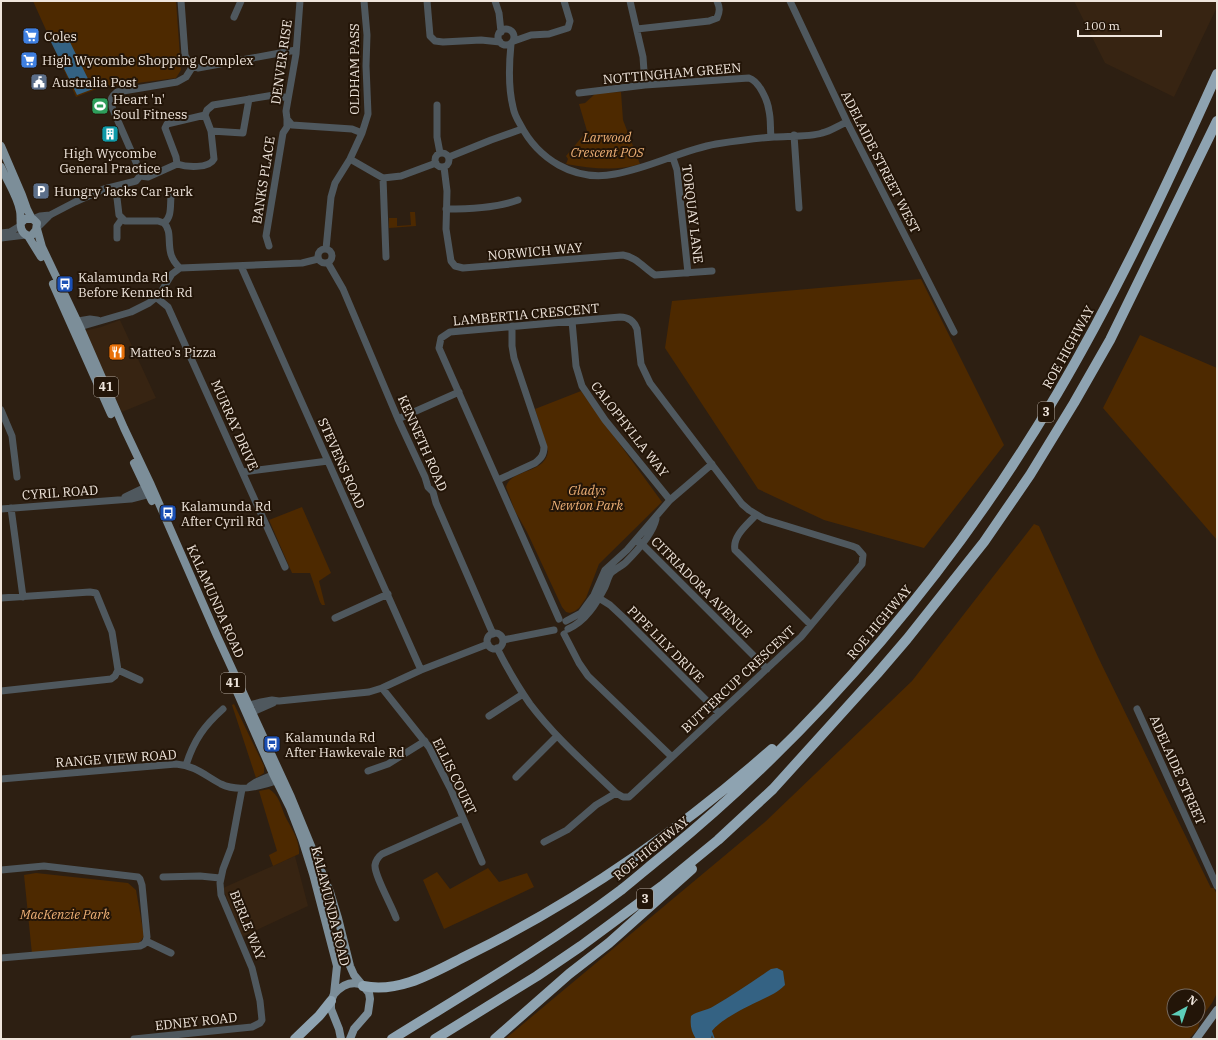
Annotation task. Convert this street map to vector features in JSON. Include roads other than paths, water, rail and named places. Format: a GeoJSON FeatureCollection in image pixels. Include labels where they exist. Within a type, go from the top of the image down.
{"type":"FeatureCollection","features":[{"type":"Feature","properties":{"kind":"highway","name":"ROE HIGHWAY"},"geometry":{"type":"LineString","coordinates":[[392,1039],[518,961],[596,908],[622,889],[694,830],[752,778],[816,714],[893,627],[968,530],[1015,461],[1057,394],[1127,264],[1176,166],[1217,74]]}},
{"type":"Feature","properties":{"kind":"highway","name":"3"},"geometry":{"type":"LineString","coordinates":[[435,1039],[537,976],[618,920],[718,840],[773,789],[907,639],[984,542],[1030,475],[1074,403],[1110,340],[1217,121]]}},
{"type":"Feature","properties":{"kind":"highway"},"geometry":{"type":"LineString","coordinates":[[363,986],[385,988],[403,984],[445,967],[487,946],[537,918],[595,883],[634,857],[710,801],[785,737],[828,695],[913,602]]}},
{"type":"Feature","properties":{"kind":"highway"},"geometry":{"type":"LineString","coordinates":[[495,1039],[569,974],[610,943],[650,908],[710,853],[773,789]]}},
{"type":"Feature","properties":{"kind":"highway"},"geometry":{"type":"LineString","coordinates":[[295,1039],[319,1016],[333,998]]}},
{"type":"Feature","properties":{"kind":"main road","name":"KALAMUNDA ROAD"},"geometry":{"type":"LineString","coordinates":[[1,146],[22,195],[26,209],[32,219],[36,221],[33,232],[42,247],[75,325],[124,428],[150,490],[278,776],[303,824],[330,892],[350,966],[354,975],[369,993],[370,999],[368,1012],[354,1028],[350,1039]]}},
{"type":"Feature","properties":{"kind":"main road"},"geometry":{"type":"LineString","coordinates":[[1,161],[6,179]]}},
{"type":"Feature","properties":{"kind":"main road","name":"KALAMUNDA ROAD"},"geometry":{"type":"LineString","coordinates":[[1,167],[20,208],[22,231],[33,232]]}},
{"type":"Feature","properties":{"kind":"main road"},"geometry":{"type":"LineString","coordinates":[[21,225],[25,219],[32,219]]}},
{"type":"Feature","properties":{"kind":"main road","name":"KALAMUNDA ROAD"},"geometry":{"type":"LineString","coordinates":[[278,776],[313,874],[337,966],[331,1009],[339,1029],[341,1039]]}},
{"type":"Feature","properties":{"kind":"main road","name":"KALAMUNDA ROAD"},"geometry":{"type":"LineString","coordinates":[[333,998],[339,988],[345,985],[352,983],[363,986]]}},
{"type":"Feature","properties":{"kind":"main road"},"geometry":{"type":"LineString","coordinates":[[1196,1039],[1217,1010]]}},
{"type":"Feature","properties":{"kind":"street"},"geometry":{"type":"LineString","coordinates":[[181,1],[185,54],[190,65],[198,68],[296,50]]}},
{"type":"Feature","properties":{"kind":"street"},"geometry":{"type":"LineString","coordinates":[[234,17],[241,1]]}},
{"type":"Feature","properties":{"kind":"street","name":"DENVER RISE"},"geometry":{"type":"LineString","coordinates":[[300,1],[296,50],[286,111],[287,119],[292,125],[352,129],[362,133]]}},
{"type":"Feature","properties":{"kind":"street","name":"OLDHAM PASS"},"geometry":{"type":"LineString","coordinates":[[326,249],[331,197],[335,183],[350,159],[362,133],[368,114],[366,66],[367,35],[364,1]]}},
{"type":"Feature","properties":{"kind":"street"},"geometry":{"type":"LineString","coordinates":[[426,1],[430,36],[436,41],[443,42],[501,38]]}},
{"type":"Feature","properties":{"kind":"street"},"geometry":{"type":"LineString","coordinates":[[495,1],[499,13],[512,37],[510,78],[513,108],[522,129],[536,147],[548,159],[566,170],[592,175],[618,174],[673,158],[689,151],[716,144],[771,137],[822,134],[847,122]]}},
{"type":"Feature","properties":{"kind":"street"},"geometry":{"type":"LineString","coordinates":[[501,38],[507,45],[512,37],[527,34],[549,34],[568,28],[570,21],[564,1]]}},
{"type":"Feature","properties":{"kind":"street"},"geometry":{"type":"LineString","coordinates":[[630,1],[643,57],[645,85]]}},
{"type":"Feature","properties":{"kind":"street"},"geometry":{"type":"LineString","coordinates":[[637,29],[709,21],[717,18],[720,13],[720,8],[717,1]]}},
{"type":"Feature","properties":{"kind":"street","name":"ADELAIDE STREET WEST"},"geometry":{"type":"LineString","coordinates":[[790,1],[847,122],[954,332]]}},
{"type":"Feature","properties":{"kind":"street"},"geometry":{"type":"LineString","coordinates":[[499,13],[501,38],[510,62]]}},
{"type":"Feature","properties":{"kind":"street"},"geometry":{"type":"LineString","coordinates":[[501,38],[505,30],[512,37]]}},
{"type":"Feature","properties":{"kind":"street"},"geometry":{"type":"LineString","coordinates":[[1,238],[33,232],[50,215],[75,202],[104,189],[133,183],[139,179],[139,169],[110,100],[117,92],[177,82],[186,77],[193,66]]}},
{"type":"Feature","properties":{"kind":"street","name":"NOTTINGHAM GREEN"},"geometry":{"type":"LineString","coordinates":[[579,93],[645,85],[745,78],[753,80],[759,86],[769,109],[771,137]]}},
{"type":"Feature","properties":{"kind":"street"},"geometry":{"type":"LineString","coordinates":[[140,176],[148,177],[177,164],[184,167],[209,165],[214,159],[211,131],[205,115],[207,110],[213,105],[274,96],[288,98]]}},
{"type":"Feature","properties":{"kind":"street"},"geometry":{"type":"LineString","coordinates":[[211,131],[243,133],[249,99]]}},
{"type":"Feature","properties":{"kind":"street"},"geometry":{"type":"LineString","coordinates":[[437,105],[437,133],[440,153]]}},
{"type":"Feature","properties":{"kind":"street"},"geometry":{"type":"LineString","coordinates":[[177,164],[176,157],[164,128],[167,124],[205,115]]}},
{"type":"Feature","properties":{"kind":"street","name":"BANKS PLACE"},"geometry":{"type":"LineString","coordinates":[[268,246],[266,236],[283,133],[287,127],[287,119]]}},
{"type":"Feature","properties":{"kind":"street"},"geometry":{"type":"LineString","coordinates":[[449,157],[522,129]]}},
{"type":"Feature","properties":{"kind":"street"},"geometry":{"type":"LineString","coordinates":[[794,136],[799,208]]}},
{"type":"Feature","properties":{"kind":"street"},"geometry":{"type":"LineString","coordinates":[[440,153],[445,153],[449,157],[449,164],[444,168],[438,166],[436,163],[436,157],[440,153]]}},
{"type":"Feature","properties":{"kind":"street","name":"TORQUAY LANE"},"geometry":{"type":"LineString","coordinates":[[673,158],[677,170],[688,273]]}},
{"type":"Feature","properties":{"kind":"street"},"geometry":{"type":"LineString","coordinates":[[350,159],[383,178],[401,176],[436,163]]}},
{"type":"Feature","properties":{"kind":"street","name":"NORWICH WAY"},"geometry":{"type":"LineString","coordinates":[[444,168],[447,184],[446,229],[451,261],[455,266],[462,268],[629,256],[634,258],[655,275],[712,271]]}},
{"type":"Feature","properties":{"kind":"street"},"geometry":{"type":"LineString","coordinates":[[383,178],[386,257]]}},
{"type":"Feature","properties":{"kind":"street"},"geometry":{"type":"LineString","coordinates":[[164,223],[170,216],[170,197]]}},
{"type":"Feature","properties":{"kind":"street"},"geometry":{"type":"LineString","coordinates":[[117,198],[119,214],[122,219],[128,222],[158,221],[164,223],[168,228],[171,257],[180,268]]}},
{"type":"Feature","properties":{"kind":"street"},"geometry":{"type":"LineString","coordinates":[[446,209],[462,209],[508,204],[518,200]]}},
{"type":"Feature","properties":{"kind":"street"},"geometry":{"type":"LineString","coordinates":[[32,219],[50,215]]}},
{"type":"Feature","properties":{"kind":"street"},"geometry":{"type":"LineString","coordinates":[[116,238],[117,226],[122,219]]}},
{"type":"Feature","properties":{"kind":"street"},"geometry":{"type":"LineString","coordinates":[[1,233],[10,232],[21,225]]}},
{"type":"Feature","properties":{"kind":"street"},"geometry":{"type":"LineString","coordinates":[[322,249],[330,251],[332,255],[331,260],[328,263],[321,263],[318,259],[318,252],[322,249]]}},
{"type":"Feature","properties":{"kind":"street"},"geometry":{"type":"LineString","coordinates":[[75,325],[90,319],[101,320],[137,310],[156,298],[162,291],[169,278],[180,268],[302,263],[318,259]]}},
{"type":"Feature","properties":{"kind":"street","name":"KENNETH ROAD"},"geometry":{"type":"LineString","coordinates":[[328,263],[343,289],[428,487],[433,492],[436,503],[493,634]]}},
{"type":"Feature","properties":{"kind":"street","name":"STEVENS ROAD"},"geometry":{"type":"LineString","coordinates":[[241,266],[421,670]]}},
{"type":"Feature","properties":{"kind":"street","name":"MURRAY DRIVE"},"geometry":{"type":"LineString","coordinates":[[156,298],[168,307],[285,567]]}},
{"type":"Feature","properties":{"kind":"street","name":"LAMBERTIA CRESCENT"},"geometry":{"type":"LineString","coordinates":[[559,619],[440,348],[442,338],[450,332],[625,317],[632,321],[637,329],[641,364],[650,383],[712,464]]}},
{"type":"Feature","properties":{"kind":"street","name":"CALOPHYLLA WAY"},"geometry":{"type":"LineString","coordinates":[[572,321],[576,366],[582,386],[605,420],[670,500]]}},
{"type":"Feature","properties":{"kind":"street"},"geometry":{"type":"LineString","coordinates":[[498,480],[540,460],[544,452],[542,440],[514,358],[512,346],[512,326]]}},
{"type":"Feature","properties":{"kind":"street"},"geometry":{"type":"LineString","coordinates":[[398,419],[459,392]]}},
{"type":"Feature","properties":{"kind":"street"},"geometry":{"type":"LineString","coordinates":[[1,410],[12,436],[17,477]]}},
{"type":"Feature","properties":{"kind":"street"},"geometry":{"type":"LineString","coordinates":[[243,472],[328,461]]}},
{"type":"Feature","properties":{"kind":"street"},"geometry":{"type":"LineString","coordinates":[[503,640],[554,630],[559,634],[597,596],[605,570],[639,542],[656,522],[657,517],[670,500],[712,464]]}},
{"type":"Feature","properties":{"kind":"street","name":"BUTTERCUP CRESCENT"},"geometry":{"type":"LineString","coordinates":[[616,793],[623,797],[629,797],[767,669],[801,637],[862,564],[863,555],[857,548],[756,515],[742,504],[712,464]]}},
{"type":"Feature","properties":{"kind":"street","name":"CYRIL ROAD"},"geometry":{"type":"LineString","coordinates":[[1,508],[131,499],[150,490]]}},
{"type":"Feature","properties":{"kind":"street"},"geometry":{"type":"LineString","coordinates":[[11,508],[23,597]]}},
{"type":"Feature","properties":{"kind":"street"},"geometry":{"type":"LineString","coordinates":[[756,515],[736,538],[734,544],[735,550],[811,625]]}},
{"type":"Feature","properties":{"kind":"street","name":"CITRIADORA AVENUE"},"geometry":{"type":"LineString","coordinates":[[639,542],[767,669]]}},
{"type":"Feature","properties":{"kind":"street"},"geometry":{"type":"LineString","coordinates":[[1,598],[90,592],[96,593],[112,632],[118,670],[115,676],[111,679],[1,691]]}},
{"type":"Feature","properties":{"kind":"street"},"geometry":{"type":"LineString","coordinates":[[335,618],[388,594]]}},
{"type":"Feature","properties":{"kind":"street","name":"PIPE LILY DRIVE"},"geometry":{"type":"LineString","coordinates":[[597,596],[625,619],[719,713]]}},
{"type":"Feature","properties":{"kind":"street"},"geometry":{"type":"LineString","coordinates":[[554,630],[554,624],[559,619],[564,620],[579,663],[588,676],[672,757]]}},
{"type":"Feature","properties":{"kind":"street"},"geometry":{"type":"LineString","coordinates":[[493,634],[499,635],[503,640],[502,645],[498,648],[492,648],[488,644],[488,638],[493,634]]}},
{"type":"Feature","properties":{"kind":"street"},"geometry":{"type":"LineString","coordinates":[[248,710],[272,700],[279,701],[369,692],[488,644]]}},
{"type":"Feature","properties":{"kind":"street"},"geometry":{"type":"LineString","coordinates":[[498,648],[507,668],[523,694],[557,736],[616,793],[596,805],[567,830],[544,842]]}},
{"type":"Feature","properties":{"kind":"street"},"geometry":{"type":"LineString","coordinates":[[118,670],[140,680]]}},
{"type":"Feature","properties":{"kind":"street","name":"ELLIS COURT"},"geometry":{"type":"LineString","coordinates":[[382,688],[425,742],[444,778],[482,862]]}},
{"type":"Feature","properties":{"kind":"street"},"geometry":{"type":"LineString","coordinates":[[489,716],[523,694]]}},
{"type":"Feature","properties":{"kind":"street"},"geometry":{"type":"LineString","coordinates":[[186,765],[194,744],[202,730],[223,709]]}},
{"type":"Feature","properties":{"kind":"street","name":"ADELAIDE STREET"},"geometry":{"type":"LineString","coordinates":[[1137,709],[1217,886]]}},
{"type":"Feature","properties":{"kind":"street"},"geometry":{"type":"LineString","coordinates":[[516,777],[557,736]]}},
{"type":"Feature","properties":{"kind":"street"},"geometry":{"type":"LineString","coordinates":[[368,770],[388,764],[425,742]]}},
{"type":"Feature","properties":{"kind":"street","name":"RANGE VIEW ROAD"},"geometry":{"type":"LineString","coordinates":[[1,779],[169,764],[186,765],[200,770],[225,786],[242,789]]}},
{"type":"Feature","properties":{"kind":"street"},"geometry":{"type":"LineString","coordinates":[[242,789],[250,786],[260,786],[278,776]]}},
{"type":"Feature","properties":{"kind":"street","name":"BERLE WAY"},"geometry":{"type":"LineString","coordinates":[[242,789],[231,848],[220,878],[222,895],[252,968],[260,1001],[262,1020],[260,1023]]}},
{"type":"Feature","properties":{"kind":"street"},"geometry":{"type":"LineString","coordinates":[[396,918],[375,871],[378,858],[382,854],[463,818]]}},
{"type":"Feature","properties":{"kind":"street"},"geometry":{"type":"LineString","coordinates":[[1,870],[44,866],[138,877],[142,885],[147,937],[144,944],[140,946],[1,958]]}},
{"type":"Feature","properties":{"kind":"street"},"geometry":{"type":"LineString","coordinates":[[163,877],[200,876],[220,878]]}},
{"type":"Feature","properties":{"kind":"street"},"geometry":{"type":"LineString","coordinates":[[146,941],[171,953]]}},
{"type":"Feature","properties":{"kind":"street","name":"EDNEY ROAD"},"geometry":{"type":"LineString","coordinates":[[134,1039],[252,1027],[260,1023]]}},
{"type":"Feature","properties":{"kind":"water"},"geometry":{"type":"Polygon","coordinates":[[[59,34],[68,38],[93,89],[77,95],[49,38],[59,34]]]}},
{"type":"Feature","properties":{"kind":"water"},"geometry":{"type":"Polygon","coordinates":[[[777,968],[783,971],[785,985],[782,988],[734,1014],[721,1023],[712,1031],[715,1039],[713,1039],[712,1035],[711,1039],[696,1039],[691,1028],[691,1016],[714,1006],[771,969],[777,968]]]}},
{"type":"Feature","properties":{"kind":"place","name":"Coles"},"geometry":{"type":"Point","coordinates":[31,36]}},
{"type":"Feature","properties":{"kind":"place","name":"High Wycombe Shopping Complex"},"geometry":{"type":"Point","coordinates":[29,60]}},
{"type":"Feature","properties":{"kind":"place","name":"Australia Post"},"geometry":{"type":"Point","coordinates":[39,82]}},
{"type":"Feature","properties":{"kind":"place","name":"Heart 'n' Soul Fitness"},"geometry":{"type":"Point","coordinates":[100,106]}},
{"type":"Feature","properties":{"kind":"place","name":"High Wycombe General Practice"},"geometry":{"type":"Point","coordinates":[110,134]}},
{"type":"Feature","properties":{"kind":"place","name":"Hungry Jacks Car Park"},"geometry":{"type":"Point","coordinates":[41,191]}},
{"type":"Feature","properties":{"kind":"place","name":"Kalamunda Rd Before Kenneth Rd"},"geometry":{"type":"Point","coordinates":[65,284]}},
{"type":"Feature","properties":{"kind":"place","name":"Matteo's Pizza"},"geometry":{"type":"Point","coordinates":[117,352]}},
{"type":"Feature","properties":{"kind":"place","name":"Kalamunda Rd After Cyril Rd"},"geometry":{"type":"Point","coordinates":[168,513]}},
{"type":"Feature","properties":{"kind":"place","name":"Kalamunda Rd After Hawkevale Rd"},"geometry":{"type":"Point","coordinates":[272,744]}},
{"type":"Feature","properties":{"kind":"park label","name":"Larwood Crescent POS"},"geometry":{"type":"Point","coordinates":[607,144]}},
{"type":"Feature","properties":{"kind":"park label","name":"Gladys Newton Park"},"geometry":{"type":"Point","coordinates":[587,498]}},
{"type":"Feature","properties":{"kind":"park label","name":"MacKenzie Park"},"geometry":{"type":"Point","coordinates":[65,914]}}]}
